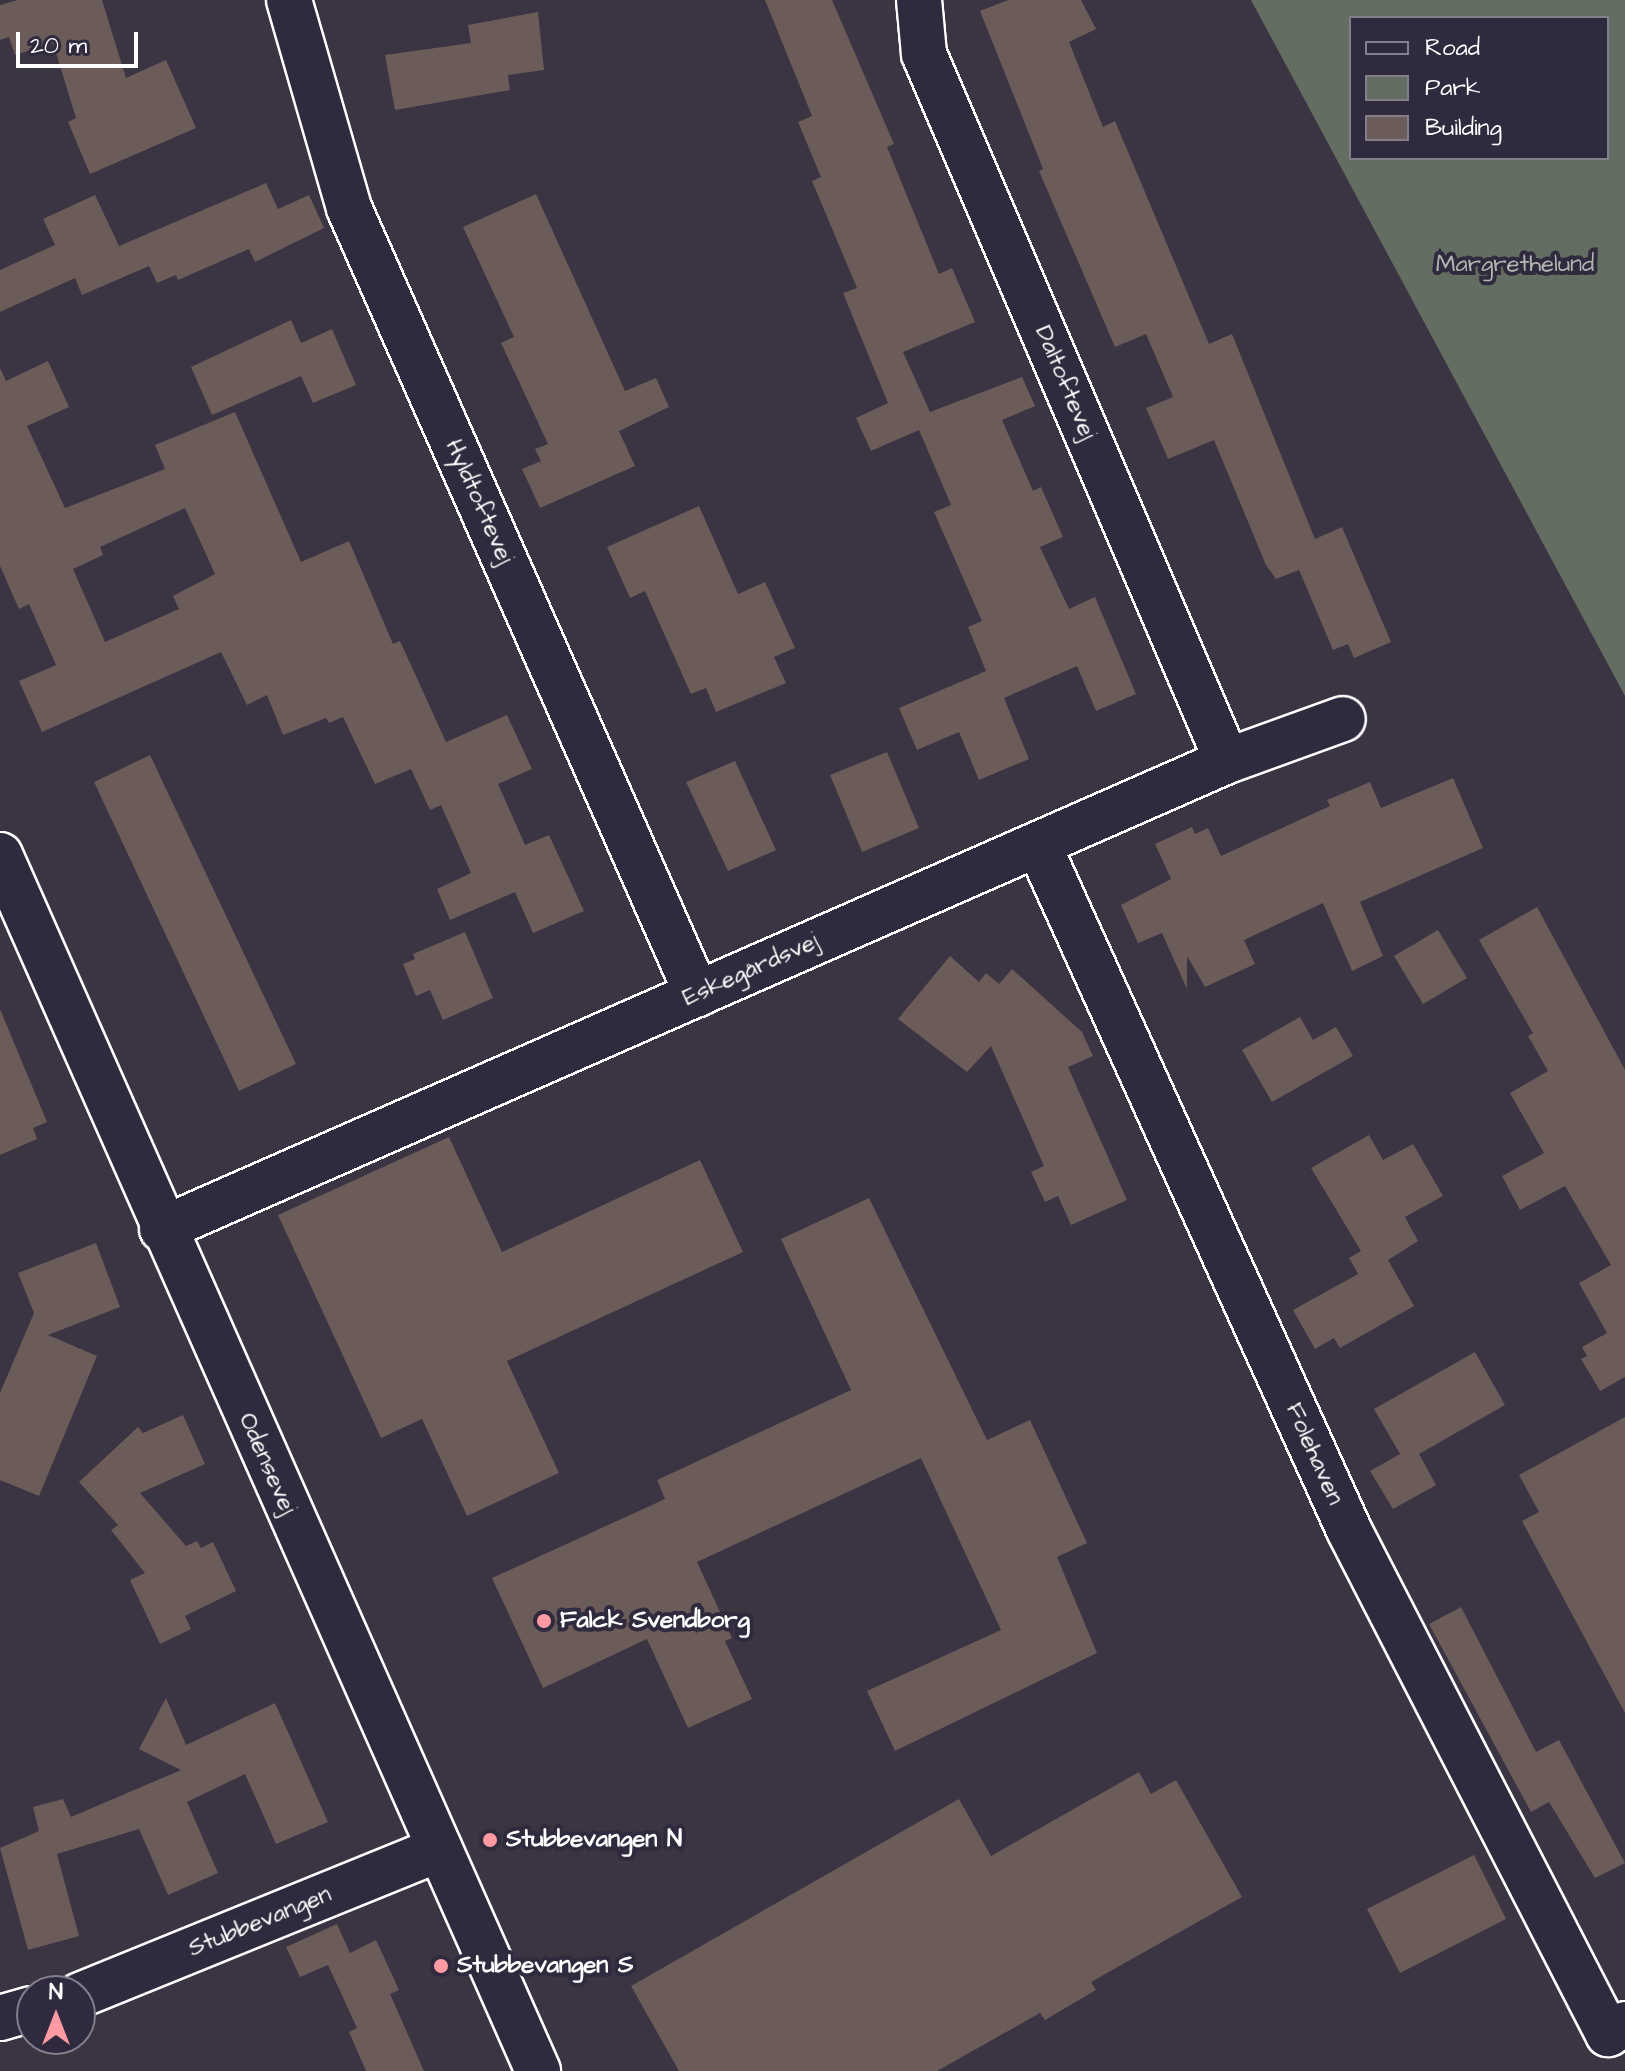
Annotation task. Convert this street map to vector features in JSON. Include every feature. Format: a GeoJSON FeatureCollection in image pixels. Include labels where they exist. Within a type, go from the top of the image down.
{"type":"FeatureCollection","features":[{"type":"Feature","properties":{"kind":"street","name":"Hyldtoftevej"},"geometry":{"type":"LineString","coordinates":[[289,0],[349,208],[697,994]]}},
{"type":"Feature","properties":{"kind":"street","name":"Daltoftevej"},"geometry":{"type":"LineString","coordinates":[[919,0],[924,54],[1227,761]]}},
{"type":"Feature","properties":{"kind":"street","name":"Eskegårdsvej"},"geometry":{"type":"LineString","coordinates":[[162,1229],[1227,761],[1343,719]]}},
{"type":"Feature","properties":{"kind":"street","name":"Folehaven"},"geometry":{"type":"LineString","coordinates":[[1038,844],[1349,1530],[1608,2034],[1625,2024]]}},
{"type":"Feature","properties":{"kind":"street","name":"Odensevej"},"geometry":{"type":"LineString","coordinates":[[0,855],[162,1229],[538,2071]]}},
{"type":"Feature","properties":{"kind":"street","name":"Stubbevangen"},"geometry":{"type":"LineString","coordinates":[[96,1988],[439,1849]]}},
{"type":"Feature","properties":{"kind":"green space","name":"Margrethelund"},"geometry":{"type":"Polygon","coordinates":[[[1251,0],[1625,0],[1625,696],[1251,0]]]}},
{"type":"Feature","properties":{"kind":"building"},"geometry":{"type":"Polygon","coordinates":[[[18,0],[102,0],[126,78],[166,60],[196,128],[90,174],[68,122],[76,118],[53,43],[15,55],[9,37],[0,40],[0,5],[18,0]]]}},
{"type":"Feature","properties":{"kind":"building"},"geometry":{"type":"Polygon","coordinates":[[[765,0],[832,0],[894,144],[887,147],[939,274],[952,268],[975,322],[903,352],[930,412],[1022,377],[1035,406],[1002,420],[1033,491],[1041,487],[1063,537],[1040,547],[1069,609],[1095,597],[1136,694],[1096,711],[1077,666],[1004,698],[1029,759],[979,780],[959,732],[917,750],[899,708],[986,671],[968,627],[982,621],[934,512],[951,505],[919,430],[871,451],[856,418],[888,403],[843,293],[857,288],[812,181],[821,177],[798,122],[812,116],[765,0]]]}},
{"type":"Feature","properties":{"kind":"building"},"geometry":{"type":"Polygon","coordinates":[[[1008,0],[1081,0],[1096,29],[1069,42],[1103,127],[1115,121],[1209,344],[1232,334],[1315,539],[1342,527],[1391,642],[1354,658],[1348,644],[1333,650],[1299,570],[1276,579],[1266,565],[1214,440],[1168,459],[1146,408],[1173,397],[1146,334],[1115,347],[1039,171],[1043,169],[980,11],[1008,0]]]}},
{"type":"Feature","properties":{"kind":"building"},"geometry":{"type":"Polygon","coordinates":[[[538,12],[544,70],[508,75],[510,90],[395,110],[385,55],[471,43],[468,25],[538,12]]]}},
{"type":"Feature","properties":{"kind":"building"},"geometry":{"type":"Polygon","coordinates":[[[266,183],[278,209],[309,195],[324,228],[255,262],[249,249],[178,280],[176,275],[157,283],[149,266],[82,295],[75,278],[0,312],[0,270],[55,245],[43,219],[95,195],[119,246],[266,183]]]}},
{"type":"Feature","properties":{"kind":"building"},"geometry":{"type":"Polygon","coordinates":[[[536,194],[625,391],[656,378],[669,407],[619,431],[635,466],[540,508],[522,469],[541,461],[535,449],[548,444],[501,343],[514,337],[463,227],[536,194]]]}},
{"type":"Feature","properties":{"kind":"building"},"geometry":{"type":"Polygon","coordinates":[[[291,320],[301,343],[332,329],[356,385],[313,403],[301,376],[212,415],[191,367],[291,320]]]}},
{"type":"Feature","properties":{"kind":"building"},"geometry":{"type":"Polygon","coordinates":[[[48,361],[69,407],[27,426],[65,508],[165,469],[155,445],[235,412],[301,562],[349,541],[393,644],[400,641],[446,742],[507,715],[532,769],[498,784],[525,845],[549,835],[584,911],[533,933],[515,892],[450,920],[437,889],[471,873],[441,805],[430,810],[411,769],[375,784],[343,717],[329,723],[326,718],[283,735],[267,695],[247,705],[221,652],[42,732],[19,681],[56,665],[29,604],[19,609],[0,566],[0,368],[6,381],[48,361]],[[185,508],[100,547],[103,555],[73,569],[105,642],[179,609],[173,596],[215,574],[185,508]]]}},
{"type":"Feature","properties":{"kind":"building"},"geometry":{"type":"Polygon","coordinates":[[[699,506],[738,594],[765,582],[795,648],[774,657],[786,683],[716,712],[706,688],[691,694],[645,591],[630,598],[607,547],[699,506]]]}},
{"type":"Feature","properties":{"kind":"building"},"geometry":{"type":"Polygon","coordinates":[[[887,752],[919,828],[862,852],[830,775],[887,752]]]}},
{"type":"Feature","properties":{"kind":"building"},"geometry":{"type":"Polygon","coordinates":[[[150,755],[296,1064],[239,1091],[94,782],[150,755]]]}},
{"type":"Feature","properties":{"kind":"building"},"geometry":{"type":"Polygon","coordinates":[[[735,761],[776,850],[728,871],[686,782],[735,761]]]}},
{"type":"Feature","properties":{"kind":"building"},"geometry":{"type":"Polygon","coordinates":[[[1453,778],[1483,848],[1360,902],[1383,956],[1352,971],[1323,903],[1244,940],[1255,964],[1205,987],[1187,956],[1187,989],[1162,933],[1138,943],[1121,905],[1171,879],[1155,844],[1192,827],[1195,834],[1208,828],[1221,856],[1330,806],[1327,800],[1370,782],[1381,808],[1453,778]]]}},
{"type":"Feature","properties":{"kind":"building"},"geometry":{"type":"Polygon","coordinates":[[[1537,907],[1625,1070],[1625,1377],[1600,1391],[1581,1359],[1587,1356],[1582,1347],[1607,1333],[1579,1283],[1611,1265],[1565,1186],[1520,1210],[1502,1176],[1544,1153],[1510,1093],[1548,1071],[1528,1036],[1533,1033],[1479,940],[1537,907]]]}},
{"type":"Feature","properties":{"kind":"building"},"geometry":{"type":"Polygon","coordinates":[[[1438,930],[1467,978],[1423,1004],[1394,956],[1438,930]]]}},
{"type":"Feature","properties":{"kind":"building"},"geometry":{"type":"Polygon","coordinates":[[[465,932],[493,998],[443,1020],[430,990],[416,996],[403,964],[415,959],[413,954],[465,932]]]}},
{"type":"Feature","properties":{"kind":"building"},"geometry":{"type":"Polygon","coordinates":[[[950,956],[979,982],[986,973],[999,984],[1012,969],[1082,1032],[1093,1056],[1068,1067],[1127,1200],[1071,1225],[1058,1196],[1045,1202],[1031,1172],[1044,1166],[991,1046],[967,1072],[898,1019],[950,956]]]}},
{"type":"Feature","properties":{"kind":"building"},"geometry":{"type":"Polygon","coordinates":[[[0,1009],[47,1122],[33,1128],[37,1139],[0,1155],[0,1009]]]}},
{"type":"Feature","properties":{"kind":"building"},"geometry":{"type":"Polygon","coordinates":[[[1300,1017],[1313,1040],[1336,1027],[1353,1056],[1272,1102],[1242,1050],[1300,1017]]]}},
{"type":"Feature","properties":{"kind":"building"},"geometry":{"type":"Polygon","coordinates":[[[1369,1135],[1383,1160],[1413,1144],[1443,1196],[1405,1217],[1418,1241],[1388,1260],[1414,1306],[1340,1348],[1334,1338],[1315,1349],[1293,1310],[1358,1274],[1349,1258],[1361,1251],[1311,1168],[1369,1135]]]}},
{"type":"Feature","properties":{"kind":"building"},"geometry":{"type":"Polygon","coordinates":[[[449,1137],[502,1252],[700,1160],[743,1252],[507,1361],[559,1473],[467,1516],[422,1419],[381,1438],[278,1215],[449,1137]]]}},
{"type":"Feature","properties":{"kind":"building"},"geometry":{"type":"Polygon","coordinates":[[[869,1198],[987,1440],[1030,1420],[1087,1543],[1057,1557],[1097,1653],[895,1751],[867,1691],[1001,1630],[921,1458],[697,1562],[732,1638],[725,1641],[752,1699],[688,1728],[647,1639],[543,1688],[492,1578],[665,1499],[657,1480],[851,1390],[781,1239],[869,1198]]]}},
{"type":"Feature","properties":{"kind":"building"},"geometry":{"type":"Polygon","coordinates":[[[96,1243],[120,1307],[48,1335],[97,1356],[39,1496],[0,1480],[0,1393],[34,1313],[18,1273],[96,1243]]]}},
{"type":"Feature","properties":{"kind":"building"},"geometry":{"type":"Polygon","coordinates":[[[1475,1352],[1505,1405],[1419,1454],[1436,1485],[1393,1509],[1370,1471],[1400,1454],[1374,1409],[1475,1352]]]}},
{"type":"Feature","properties":{"kind":"building"},"geometry":{"type":"Polygon","coordinates":[[[183,1415],[205,1464],[140,1493],[186,1546],[197,1541],[201,1548],[213,1542],[236,1591],[185,1616],[191,1629],[160,1644],[130,1580],[145,1573],[111,1530],[118,1525],[79,1482],[138,1427],[143,1433],[183,1415]]]}},
{"type":"Feature","properties":{"kind":"building"},"geometry":{"type":"Polygon","coordinates":[[[1625,1417],[1625,1713],[1522,1521],[1539,1512],[1519,1475],[1625,1417]]]}},
{"type":"Feature","properties":{"kind":"building"},"geometry":{"type":"Polygon","coordinates":[[[1461,1607],[1536,1752],[1559,1740],[1625,1863],[1595,1878],[1549,1802],[1531,1812],[1429,1624],[1461,1607]]]}},
{"type":"Feature","properties":{"kind":"building"},"geometry":{"type":"Polygon","coordinates":[[[166,1698],[186,1745],[275,1703],[328,1822],[276,1844],[245,1774],[187,1802],[218,1873],[168,1895],[139,1829],[57,1854],[79,1936],[28,1950],[0,1848],[39,1831],[33,1807],[63,1799],[71,1817],[181,1770],[139,1749],[166,1698]]]}},
{"type":"Feature","properties":{"kind":"building"},"geometry":{"type":"Polygon","coordinates":[[[1139,1772],[1151,1794],[1176,1780],[1242,1897],[1091,1982],[1096,1990],[1045,2020],[1040,2013],[937,2071],[679,2071],[631,1986],[959,1799],[991,1856],[1139,1772]]]}},
{"type":"Feature","properties":{"kind":"building"},"geometry":{"type":"Polygon","coordinates":[[[1474,1855],[1506,1919],[1400,1973],[1367,1909],[1474,1855]]]}},
{"type":"Feature","properties":{"kind":"building"},"geometry":{"type":"Polygon","coordinates":[[[337,1924],[350,1953],[376,1940],[399,1990],[390,1994],[424,2071],[366,2071],[349,2032],[357,2028],[328,1965],[300,1977],[286,1947],[337,1924]]]}},
{"type":"Feature","properties":{"kind":"place","name":"Falck Svendborg"},"geometry":{"type":"Point","coordinates":[544,1621]}},
{"type":"Feature","properties":{"kind":"place","name":"Stubbevangen N"},"geometry":{"type":"Point","coordinates":[490,1840]}},
{"type":"Feature","properties":{"kind":"place","name":"Stubbevangen S"},"geometry":{"type":"Point","coordinates":[441,1966]}}]}
